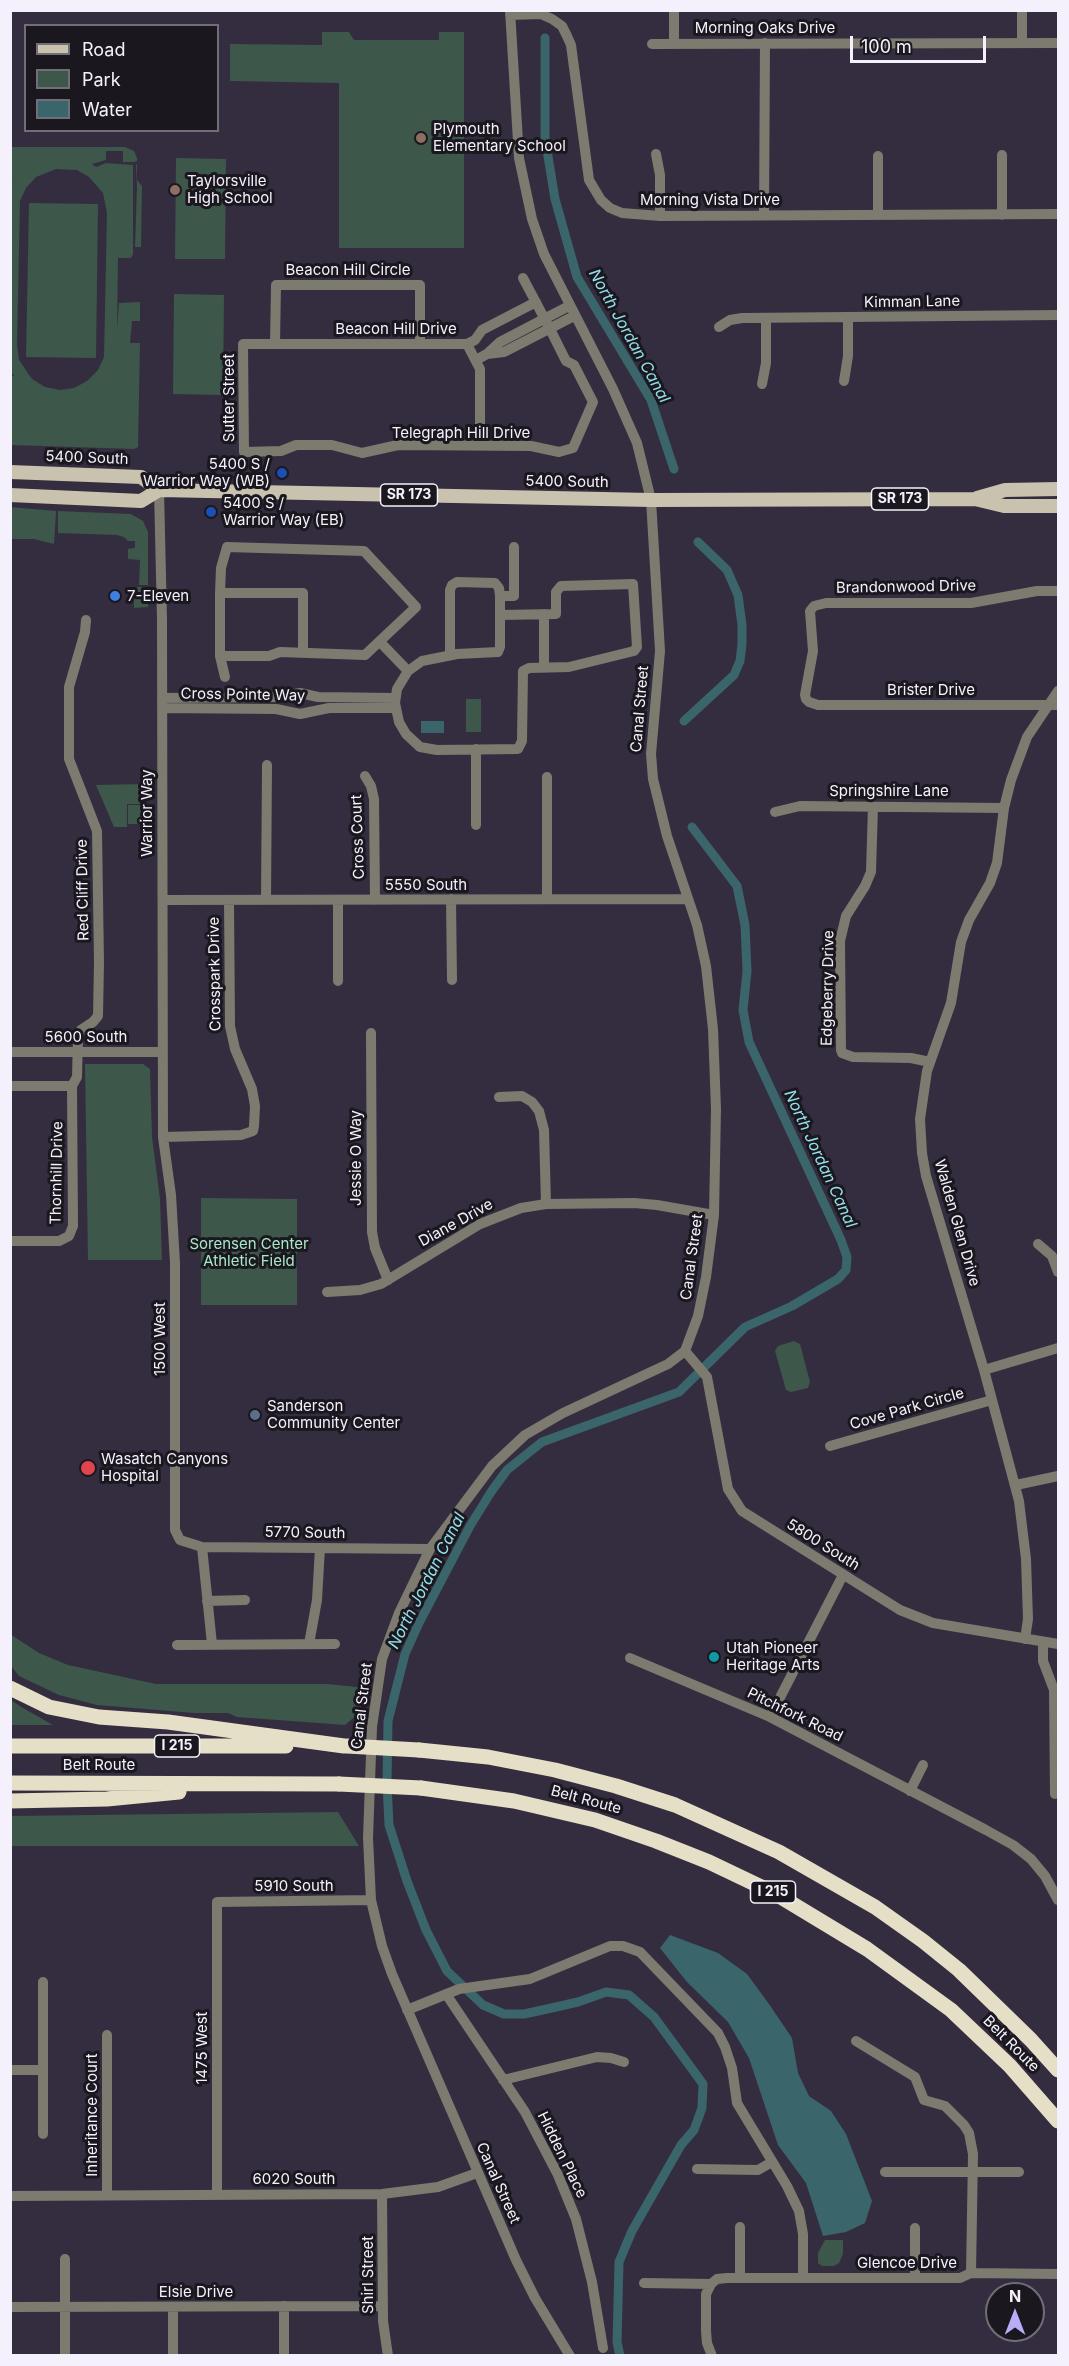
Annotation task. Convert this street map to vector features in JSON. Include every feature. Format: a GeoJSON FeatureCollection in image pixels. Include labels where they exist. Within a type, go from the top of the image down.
{"type":"FeatureCollection","features":[{"type":"Feature","properties":{"kind":"highway"},"geometry":{"type":"LineString","coordinates":[[10,1688],[49,1707],[99,1717],[168,1722],[346,1746]]}},
{"type":"Feature","properties":{"kind":"highway","name":"Belt Route"},"geometry":{"type":"LineString","coordinates":[[10,1746],[346,1746],[419,1750],[488,1757],[555,1770],[616,1786],[675,1805],[779,1852],[875,1907],[923,1941],[967,1978],[1059,2070]]}},
{"type":"Feature","properties":{"kind":"highway","name":"Belt Route"},"geometry":{"type":"LineString","coordinates":[[10,1783],[339,1784],[421,1788],[514,1801],[595,1820],[709,1862],[776,1894],[867,1949],[951,2010],[1010,2066],[1059,2121]]}},
{"type":"Feature","properties":{"kind":"highway"},"geometry":{"type":"LineString","coordinates":[[10,1801],[107,1799],[274,1784]]}},
{"type":"Feature","properties":{"kind":"main road","name":"5400 South"},"geometry":{"type":"LineString","coordinates":[[10,473],[141,477],[159,490]]}},
{"type":"Feature","properties":{"kind":"main road","name":"5400 South"},"geometry":{"type":"LineString","coordinates":[[975,499],[1005,490],[1059,489]]}},
{"type":"Feature","properties":{"kind":"main road","name":"5400 South"},"geometry":{"type":"LineString","coordinates":[[10,495],[141,501],[159,490],[651,500],[975,499],[1004,506],[1059,506]]}},
{"type":"Feature","properties":{"kind":"street"},"geometry":{"type":"LineString","coordinates":[[674,10],[674,44]]}},
{"type":"Feature","properties":{"kind":"street"},"geometry":{"type":"LineString","coordinates":[[1022,10],[1022,42]]}},
{"type":"Feature","properties":{"kind":"street","name":"Morning Vista Drive"},"geometry":{"type":"LineString","coordinates":[[510,13],[541,14],[561,26],[567,36],[590,180],[601,200],[610,208],[621,213],[660,216],[1059,214]]}},
{"type":"Feature","properties":{"kind":"street","name":"Canal Street"},"geometry":{"type":"LineString","coordinates":[[510,13],[515,112],[523,181],[535,232],[571,311],[613,389],[638,443],[651,500],[660,651],[651,754],[653,779],[667,836],[688,899],[706,966],[712,1018],[716,1132],[714,1215],[704,1287],[685,1351],[668,1364],[563,1413],[525,1435],[492,1466],[430,1549],[410,1587],[389,1637],[378,1682],[372,1727],[369,1814],[371,1900],[382,1946],[477,2173],[525,2279],[570,2355]]}},
{"type":"Feature","properties":{"kind":"street"},"geometry":{"type":"LineString","coordinates":[[764,216],[765,43]]}},
{"type":"Feature","properties":{"kind":"street","name":"Morning Oaks Drive"},"geometry":{"type":"LineString","coordinates":[[652,44],[1059,43]]}},
{"type":"Feature","properties":{"kind":"street"},"geometry":{"type":"LineString","coordinates":[[656,154],[660,175],[660,216]]}},
{"type":"Feature","properties":{"kind":"street"},"geometry":{"type":"LineString","coordinates":[[1002,155],[1002,214]]}},
{"type":"Feature","properties":{"kind":"street"},"geometry":{"type":"LineString","coordinates":[[878,156],[878,215]]}},
{"type":"Feature","properties":{"kind":"street"},"geometry":{"type":"LineString","coordinates":[[523,278],[547,324]]}},
{"type":"Feature","properties":{"kind":"street","name":"Beacon Hill Circle"},"geometry":{"type":"LineString","coordinates":[[275,344],[276,285],[420,285],[420,344]]}},
{"type":"Feature","properties":{"kind":"street","name":"Beacon Hill Drive"},"geometry":{"type":"LineString","coordinates":[[243,344],[467,344],[475,340],[482,330],[536,302]]}},
{"type":"Feature","properties":{"kind":"street"},"geometry":{"type":"LineString","coordinates":[[476,360],[500,342],[547,324],[571,311]]}},
{"type":"Feature","properties":{"kind":"street","name":"Kimman Lane"},"geometry":{"type":"LineString","coordinates":[[719,327],[736,319],[1059,315]]}},
{"type":"Feature","properties":{"kind":"street"},"geometry":{"type":"LineString","coordinates":[[844,381],[848,356],[848,317]]}},
{"type":"Feature","properties":{"kind":"street"},"geometry":{"type":"LineString","coordinates":[[762,384],[766,363],[766,318]]}},
{"type":"Feature","properties":{"kind":"street","name":"Telegraph Hill Drive"},"geometry":{"type":"LineString","coordinates":[[244,452],[281,451],[296,445],[332,445],[362,453],[398,445],[531,446],[559,453],[573,448],[593,402],[574,365],[567,361],[547,324]]}},
{"type":"Feature","properties":{"kind":"street","name":"Sutter Street"},"geometry":{"type":"LineString","coordinates":[[243,344],[244,452]]}},
{"type":"Feature","properties":{"kind":"street"},"geometry":{"type":"LineString","coordinates":[[467,344],[480,369],[480,445]]}},
{"type":"Feature","properties":{"kind":"street","name":"Warrior Way"},"geometry":{"type":"LineString","coordinates":[[159,490],[163,1137]]}},
{"type":"Feature","properties":{"kind":"street"},"geometry":{"type":"LineString","coordinates":[[220,656],[269,656],[280,652],[303,652],[330,656],[366,655],[416,607],[364,551],[226,547],[220,573],[220,656],[225,677]]}},
{"type":"Feature","properties":{"kind":"street"},"geometry":{"type":"LineString","coordinates":[[500,596],[514,596],[514,547]]}},
{"type":"Feature","properties":{"kind":"street"},"geometry":{"type":"LineString","coordinates":[[450,655],[450,590],[452,585],[457,582],[495,583],[500,588],[500,615],[500,647],[498,652],[450,655],[422,661],[408,671],[400,681],[395,703],[402,728],[420,747],[437,750],[514,749],[520,747],[522,741],[523,670],[569,667],[634,651],[637,644],[633,584],[561,586],[556,592],[556,614],[500,615]]}},
{"type":"Feature","properties":{"kind":"street","name":"Brandonwood Drive"},"geometry":{"type":"LineString","coordinates":[[806,699],[813,651],[810,611],[814,606],[826,603],[971,603],[1037,591],[1059,591]]}},
{"type":"Feature","properties":{"kind":"street"},"geometry":{"type":"LineString","coordinates":[[220,593],[303,593],[303,652]]}},
{"type":"Feature","properties":{"kind":"street"},"geometry":{"type":"LineString","coordinates":[[544,614],[544,668]]}},
{"type":"Feature","properties":{"kind":"street","name":"Red Cliff Drive"},"geometry":{"type":"LineString","coordinates":[[77,1052],[80,1032],[98,1016],[97,831],[69,759],[69,687],[85,632],[86,620]]}},
{"type":"Feature","properties":{"kind":"street"},"geometry":{"type":"LineString","coordinates":[[381,643],[408,671]]}},
{"type":"Feature","properties":{"kind":"street","name":"Walden Glen Drive"},"geometry":{"type":"LineString","coordinates":[[1025,1639],[1028,1619],[1026,1558],[1016,1485],[924,1164],[921,1112],[930,1062],[951,1003],[958,953],[965,930],[990,883],[997,863],[1004,808],[1014,773],[1027,737],[1054,705],[1059,691]]}},
{"type":"Feature","properties":{"kind":"street","name":"Cross Pointe Way"},"geometry":{"type":"LineString","coordinates":[[162,703],[281,697],[300,693],[318,697],[395,703]]}},
{"type":"Feature","properties":{"kind":"street","name":"Brister Drive"},"geometry":{"type":"LineString","coordinates":[[806,699],[814,704],[823,705],[1054,705]]}},
{"type":"Feature","properties":{"kind":"street","name":"Cross Pointe Way"},"geometry":{"type":"LineString","coordinates":[[162,703],[276,709],[300,714],[317,709],[395,703]]}},
{"type":"Feature","properties":{"kind":"street"},"geometry":{"type":"LineString","coordinates":[[476,749],[476,825]]}},
{"type":"Feature","properties":{"kind":"street"},"geometry":{"type":"LineString","coordinates":[[266,900],[267,765]]}},
{"type":"Feature","properties":{"kind":"street","name":"Cross Court"},"geometry":{"type":"LineString","coordinates":[[365,776],[371,786],[374,799],[375,900]]}},
{"type":"Feature","properties":{"kind":"street"},"geometry":{"type":"LineString","coordinates":[[547,777],[547,899]]}},
{"type":"Feature","properties":{"kind":"street","name":"Springshire Lane"},"geometry":{"type":"LineString","coordinates":[[775,812],[800,806],[1004,808]]}},
{"type":"Feature","properties":{"kind":"street","name":"Edgeberry Drive"},"geometry":{"type":"LineString","coordinates":[[873,806],[871,872],[846,916],[840,940],[841,1050],[842,1053],[853,1057],[911,1058],[930,1062]]}},
{"type":"Feature","properties":{"kind":"street"},"geometry":{"type":"LineString","coordinates":[[451,899],[452,980]]}},
{"type":"Feature","properties":{"kind":"street","name":"5550 South"},"geometry":{"type":"LineString","coordinates":[[163,900],[688,899]]}},
{"type":"Feature","properties":{"kind":"street","name":"Crosspark Drive"},"geometry":{"type":"LineString","coordinates":[[163,1137],[241,1135],[253,1131],[255,1106],[252,1089],[235,1049],[230,1026],[229,900]]}},
{"type":"Feature","properties":{"kind":"street"},"geometry":{"type":"LineString","coordinates":[[338,900],[338,981]]}},
{"type":"Feature","properties":{"kind":"street","name":"Jessie O Way"},"geometry":{"type":"LineString","coordinates":[[371,1033],[372,1232],[375,1248],[388,1280]]}},
{"type":"Feature","properties":{"kind":"street","name":"5600 South"},"geometry":{"type":"LineString","coordinates":[[10,1052],[162,1052]]}},
{"type":"Feature","properties":{"kind":"street","name":"Thornhill Drive"},"geometry":{"type":"LineString","coordinates":[[10,1241],[59,1240],[66,1238],[72,1230],[72,1086],[77,1077],[77,1052]]}},
{"type":"Feature","properties":{"kind":"street"},"geometry":{"type":"LineString","coordinates":[[10,1086],[72,1086]]}},
{"type":"Feature","properties":{"kind":"street"},"geometry":{"type":"LineString","coordinates":[[499,1097],[522,1096],[532,1102],[539,1111],[544,1130],[546,1204]]}},
{"type":"Feature","properties":{"kind":"street","name":"1500 West"},"geometry":{"type":"LineString","coordinates":[[163,1137],[174,1234],[174,1520],[175,1530],[180,1540]]}},
{"type":"Feature","properties":{"kind":"street","name":"Diane Drive"},"geometry":{"type":"LineString","coordinates":[[327,1292],[360,1290],[388,1280],[489,1220],[521,1208],[546,1204],[646,1204],[714,1215]]}},
{"type":"Feature","properties":{"kind":"street"},"geometry":{"type":"LineString","coordinates":[[1038,1244],[1052,1256],[1059,1272]]}},
{"type":"Feature","properties":{"kind":"street"},"geometry":{"type":"LineString","coordinates":[[984,1370],[1059,1348]]}},
{"type":"Feature","properties":{"kind":"street","name":"5800 South"},"geometry":{"type":"LineString","coordinates":[[685,1351],[707,1377],[728,1489],[736,1503],[751,1518],[900,1610],[933,1623],[1059,1644]]}},
{"type":"Feature","properties":{"kind":"street","name":"Cove Park Circle"},"geometry":{"type":"LineString","coordinates":[[830,1446],[992,1400]]}},
{"type":"Feature","properties":{"kind":"street"},"geometry":{"type":"LineString","coordinates":[[1016,1485],[1059,1476]]}},
{"type":"Feature","properties":{"kind":"street","name":"5770 South"},"geometry":{"type":"LineString","coordinates":[[180,1540],[202,1547],[430,1549]]}},
{"type":"Feature","properties":{"kind":"street"},"geometry":{"type":"LineString","coordinates":[[202,1547],[212,1644]]}},
{"type":"Feature","properties":{"kind":"street"},"geometry":{"type":"LineString","coordinates":[[309,1644],[317,1600],[320,1548]]}},
{"type":"Feature","properties":{"kind":"street"},"geometry":{"type":"LineString","coordinates":[[770,1717],[843,1575]]}},
{"type":"Feature","properties":{"kind":"street"},"geometry":{"type":"LineString","coordinates":[[207,1601],[245,1600]]}},
{"type":"Feature","properties":{"kind":"street"},"geometry":{"type":"LineString","coordinates":[[1043,1642],[1042,1661],[1054,1690],[1055,1794]]}},
{"type":"Feature","properties":{"kind":"street"},"geometry":{"type":"LineString","coordinates":[[177,1645],[335,1644]]}},
{"type":"Feature","properties":{"kind":"street","name":"Pitchfork Road"},"geometry":{"type":"LineString","coordinates":[[630,1658],[770,1717],[986,1830],[1022,1852],[1045,1876],[1059,1900]]}},
{"type":"Feature","properties":{"kind":"street"},"geometry":{"type":"LineString","coordinates":[[910,1791],[923,1765]]}},
{"type":"Feature","properties":{"kind":"street","name":"5910 South"},"geometry":{"type":"LineString","coordinates":[[217,1902],[371,1900]]}},
{"type":"Feature","properties":{"kind":"street","name":"1475 West"},"geometry":{"type":"LineString","coordinates":[[217,1902],[217,2194]]}},
{"type":"Feature","properties":{"kind":"street"},"geometry":{"type":"LineString","coordinates":[[407,2010],[459,1989],[530,1979],[610,1946],[622,1946],[640,1952],[718,2033],[729,2057],[737,2103],[787,2186],[799,2211],[803,2234],[803,2278]]}},
{"type":"Feature","properties":{"kind":"street"},"geometry":{"type":"LineString","coordinates":[[43,1982],[43,2134]]}},
{"type":"Feature","properties":{"kind":"street","name":"Hidden Place"},"geometry":{"type":"LineString","coordinates":[[446,1994],[544,2147],[576,2219],[592,2282],[603,2348]]}},
{"type":"Feature","properties":{"kind":"street","name":"Inheritance Court"},"geometry":{"type":"LineString","coordinates":[[107,2035],[107,2195]]}},
{"type":"Feature","properties":{"kind":"street","name":"Glencoe Drive"},"geometry":{"type":"LineString","coordinates":[[644,2283],[711,2284],[717,2279],[740,2278],[960,2278],[971,2273],[972,2142],[964,2125],[945,2106],[924,2100],[915,2077],[856,2041]]}},
{"type":"Feature","properties":{"kind":"street"},"geometry":{"type":"LineString","coordinates":[[503,2080],[597,2058],[611,2058],[624,2062]]}},
{"type":"Feature","properties":{"kind":"street"},"geometry":{"type":"LineString","coordinates":[[10,2070],[43,2070]]}},
{"type":"Feature","properties":{"kind":"street"},"geometry":{"type":"LineString","coordinates":[[697,2169],[758,2170],[772,2162]]}},
{"type":"Feature","properties":{"kind":"street"},"geometry":{"type":"LineString","coordinates":[[885,2172],[1019,2172]]}},
{"type":"Feature","properties":{"kind":"street","name":"6020 South"},"geometry":{"type":"LineString","coordinates":[[10,2196],[382,2194],[438,2187],[477,2173]]}},
{"type":"Feature","properties":{"kind":"street","name":"Shirl Street"},"geometry":{"type":"LineString","coordinates":[[382,2194],[382,2306],[388,2355]]}},
{"type":"Feature","properties":{"kind":"street"},"geometry":{"type":"LineString","coordinates":[[740,2227],[740,2278]]}},
{"type":"Feature","properties":{"kind":"street"},"geometry":{"type":"LineString","coordinates":[[915,2228],[915,2278]]}},
{"type":"Feature","properties":{"kind":"street"},"geometry":{"type":"LineString","coordinates":[[65,2259],[65,2355]]}},
{"type":"Feature","properties":{"kind":"street"},"geometry":{"type":"LineString","coordinates":[[971,2273],[1059,2274]]}},
{"type":"Feature","properties":{"kind":"street"},"geometry":{"type":"LineString","coordinates":[[711,2284],[706,2294],[705,2323],[707,2343],[712,2355]]}},
{"type":"Feature","properties":{"kind":"street"},"geometry":{"type":"LineString","coordinates":[[284,2306],[284,2355]]}},
{"type":"Feature","properties":{"kind":"street","name":"Elsie Drive"},"geometry":{"type":"LineString","coordinates":[[10,2307],[382,2306]]}},
{"type":"Feature","properties":{"kind":"street"},"geometry":{"type":"LineString","coordinates":[[173,2307],[173,2355]]}},
{"type":"Feature","properties":{"kind":"green space","name":"Plymouth Elementary School"},"geometry":{"type":"Polygon","coordinates":[[[322,32],[349,32],[354,40],[439,40],[439,32],[464,32],[464,248],[339,248],[339,83],[230,81],[230,44],[322,45],[322,32]]]}},
{"type":"Feature","properties":{"kind":"green space"},"geometry":{"type":"Polygon","coordinates":[[[11,147],[125,147],[134,151],[137,161],[134,162],[123,162],[123,151],[106,151],[106,160],[92,164],[96,167],[106,163],[133,165],[133,254],[131,258],[118,258],[117,329],[119,303],[140,302],[140,321],[132,321],[130,343],[140,343],[138,447],[134,449],[11,445],[10,376],[14,376],[10,370],[10,181],[14,180],[11,180],[11,147]],[[56,169],[36,177],[26,188],[20,201],[17,345],[19,360],[32,379],[45,387],[60,390],[74,388],[87,381],[98,370],[104,357],[107,213],[103,193],[89,177],[77,170],[56,169]]]}},
{"type":"Feature","properties":{"kind":"green space"},"geometry":{"type":"Polygon","coordinates":[[[176,158],[226,159],[225,259],[175,259],[176,158]]]}},
{"type":"Feature","properties":{"kind":"green space"},"geometry":{"type":"Polygon","coordinates":[[[137,164],[137,180],[142,186],[141,247],[135,247],[137,164]]]}},
{"type":"Feature","properties":{"kind":"green space"},"geometry":{"type":"Polygon","coordinates":[[[29,203],[98,204],[96,358],[26,357],[29,203]]]}},
{"type":"Feature","properties":{"kind":"green space"},"geometry":{"type":"Polygon","coordinates":[[[174,294],[224,295],[223,395],[173,394],[174,294]]]}},
{"type":"Feature","properties":{"kind":"green space"},"geometry":{"type":"Polygon","coordinates":[[[10,507],[56,511],[54,544],[34,539],[11,539],[10,507]]]}},
{"type":"Feature","properties":{"kind":"green space"},"geometry":{"type":"Polygon","coordinates":[[[58,511],[131,514],[143,521],[148,532],[148,585],[139,585],[140,560],[128,559],[128,549],[135,548],[135,541],[128,541],[117,535],[58,533],[58,511]]]}},
{"type":"Feature","properties":{"kind":"green space"},"geometry":{"type":"Polygon","coordinates":[[[134,587],[149,587],[148,607],[134,608],[134,587]]]}},
{"type":"Feature","properties":{"kind":"green space"},"geometry":{"type":"Polygon","coordinates":[[[466,699],[481,699],[481,732],[466,732],[466,699]]]}},
{"type":"Feature","properties":{"kind":"green space"},"geometry":{"type":"Polygon","coordinates":[[[145,784],[145,804],[127,804],[127,827],[114,827],[96,785],[145,784]]]}},
{"type":"Feature","properties":{"kind":"green space"},"geometry":{"type":"Polygon","coordinates":[[[128,805],[142,805],[142,824],[128,824],[128,805]]]}},
{"type":"Feature","properties":{"kind":"green space"},"geometry":{"type":"Polygon","coordinates":[[[85,1064],[143,1064],[150,1069],[152,1137],[160,1199],[162,1260],[88,1260],[85,1064]]]}},
{"type":"Feature","properties":{"kind":"green space","name":"Sorensen Center Athletic Field"},"geometry":{"type":"Polygon","coordinates":[[[201,1198],[297,1199],[297,1305],[201,1305],[201,1198]]]}},
{"type":"Feature","properties":{"kind":"green space"},"geometry":{"type":"Polygon","coordinates":[[[794,1341],[800,1344],[810,1382],[808,1388],[791,1392],[786,1390],[775,1351],[778,1346],[794,1341]]]}},
{"type":"Feature","properties":{"kind":"green space"},"geometry":{"type":"Polygon","coordinates":[[[10,1634],[39,1653],[68,1665],[156,1684],[327,1684],[367,1688],[359,1713],[345,1725],[237,1717],[228,1713],[194,1713],[97,1705],[59,1695],[19,1676],[11,1666],[10,1634]]]}},
{"type":"Feature","properties":{"kind":"green space"},"geometry":{"type":"Polygon","coordinates":[[[11,1700],[23,1708],[53,1725],[11,1725],[11,1700]]]}},
{"type":"Feature","properties":{"kind":"green space"},"geometry":{"type":"Polygon","coordinates":[[[338,1812],[359,1846],[11,1846],[11,1816],[338,1812]]]}},
{"type":"Feature","properties":{"kind":"green space"},"geometry":{"type":"Polygon","coordinates":[[[825,2240],[843,2240],[843,2254],[839,2263],[834,2266],[822,2266],[818,2263],[818,2253],[825,2240]]]}},
{"type":"Feature","properties":{"kind":"water"},"geometry":{"type":"Polygon","coordinates":[[[421,721],[444,721],[444,733],[421,733],[421,721]]]}},
{"type":"Feature","properties":{"kind":"water"},"geometry":{"type":"Polygon","coordinates":[[[670,1935],[718,1953],[747,1974],[769,2004],[792,2038],[798,2073],[809,2096],[831,2111],[846,2134],[872,2201],[865,2223],[846,2232],[823,2236],[806,2183],[778,2145],[749,2058],[728,2022],[687,1982],[660,1948],[670,1935]]]}},
{"type":"Feature","properties":{"kind":"waterway","name":"North Jordan Canal"},"geometry":{"type":"LineString","coordinates":[[545,38],[545,138],[555,199],[577,277],[651,400],[674,469]]}},
{"type":"Feature","properties":{"kind":"waterway","name":"North Jordan Canal"},"geometry":{"type":"LineString","coordinates":[[684,721],[734,675],[740,661],[742,644],[738,595],[727,570],[698,542]]}},
{"type":"Feature","properties":{"kind":"waterway","name":"North Jordan Canal"},"geometry":{"type":"LineString","coordinates":[[620,2356],[617,2342],[619,2262],[632,2231],[681,2145],[694,2130],[702,2108],[703,2084],[654,2017],[629,1995],[606,1992],[578,2002],[524,2014],[504,2014],[483,2005],[447,1971],[426,1930],[389,1825],[388,1721],[405,1654],[419,1623],[470,1526],[507,1470],[542,1442],[679,1392],[745,1327],[792,1306],[838,1279],[846,1270],[847,1257],[841,1240],[749,1042],[743,1010],[747,971],[745,925],[737,886],[692,827]]}},
{"type":"Feature","properties":{"kind":"place","name":"Plymouth Elementary School"},"geometry":{"type":"Point","coordinates":[421,138]}},
{"type":"Feature","properties":{"kind":"place","name":"Taylorsville High School"},"geometry":{"type":"Point","coordinates":[175,190]}},
{"type":"Feature","properties":{"kind":"place","name":"5400 S / Warrior Way (WB)"},"geometry":{"type":"Point","coordinates":[282,473]}},
{"type":"Feature","properties":{"kind":"place","name":"5400 S / Warrior Way (EB)"},"geometry":{"type":"Point","coordinates":[211,512]}},
{"type":"Feature","properties":{"kind":"place","name":"7-Eleven"},"geometry":{"type":"Point","coordinates":[115,596]}},
{"type":"Feature","properties":{"kind":"place","name":"Sanderson Community Center"},"geometry":{"type":"Point","coordinates":[255,1415]}},
{"type":"Feature","properties":{"kind":"place","name":"Wasatch Canyons Hospital"},"geometry":{"type":"Point","coordinates":[88,1468]}},
{"type":"Feature","properties":{"kind":"place","name":"Utah Pioneer Heritage Arts"},"geometry":{"type":"Point","coordinates":[714,1657]}}]}
